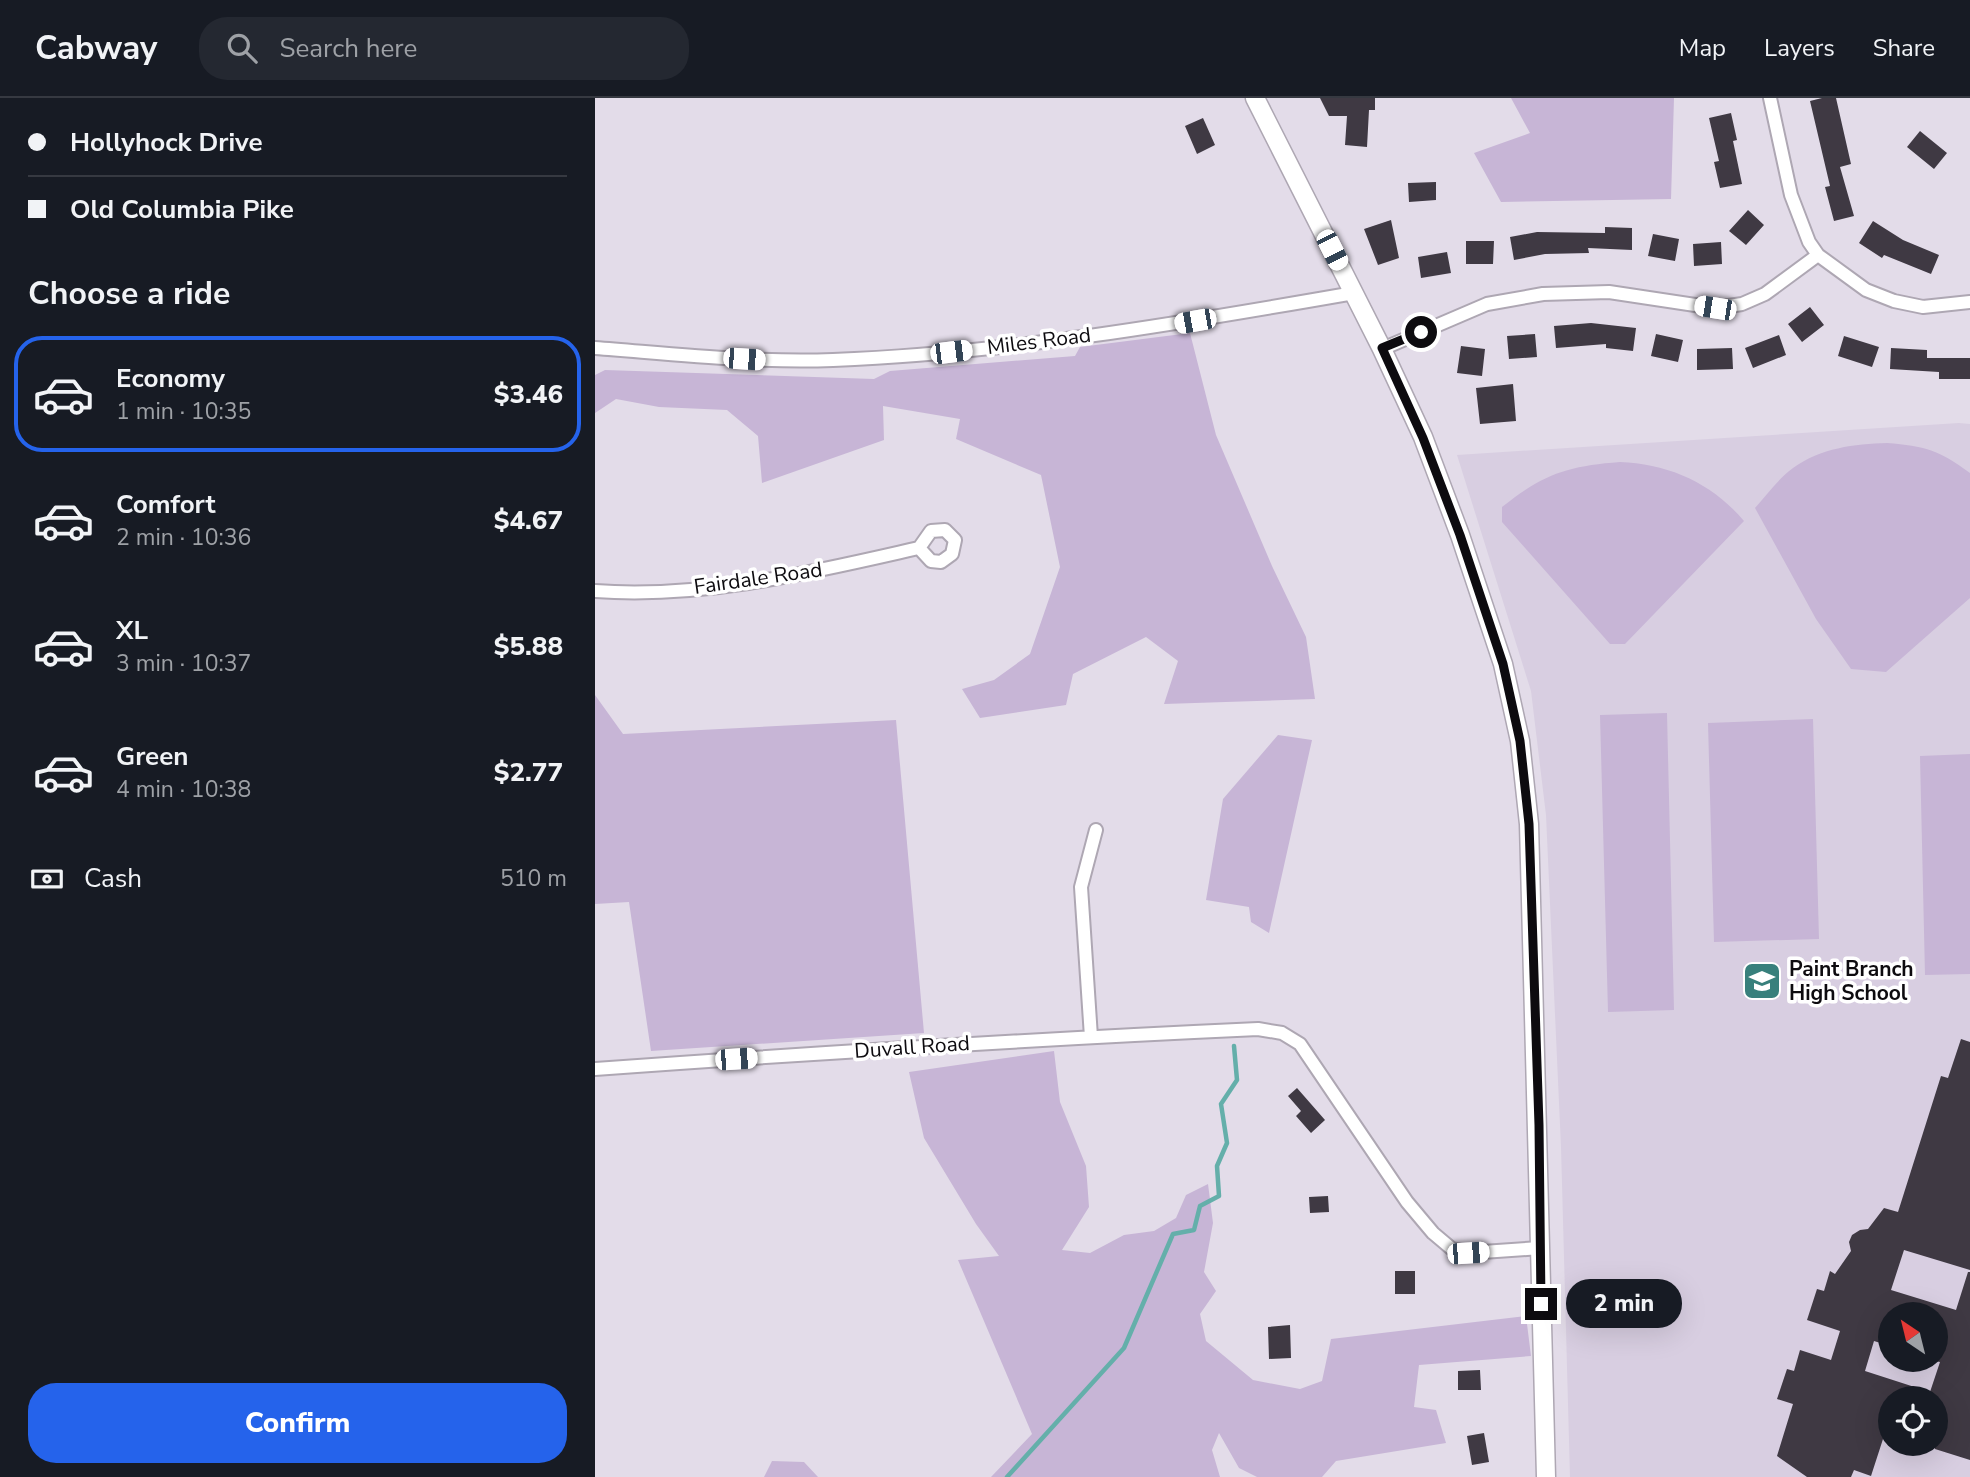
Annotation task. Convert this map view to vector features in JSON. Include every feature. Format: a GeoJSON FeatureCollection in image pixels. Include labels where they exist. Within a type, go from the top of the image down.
{"type":"FeatureCollection","features":[{"type":"Feature","properties":{"kind":"main road"},"geometry":{"type":"LineString","coordinates":[[1255,98],[1382,348],[1423,438],[1460,535],[1503,664],[1520,741],[1529,824],[1539,1125],[1546,1477]]}},
{"type":"Feature","properties":{"kind":"street"},"geometry":{"type":"LineString","coordinates":[[1770,98],[1791,195],[1809,242],[1818,255],[1866,290],[1894,301],[1923,307],[1970,302]]}},
{"type":"Feature","properties":{"kind":"street"},"geometry":{"type":"LineString","coordinates":[[1382,348],[1487,304],[1543,294],[1609,292],[1715,308],[1742,304],[1765,294],[1818,255]]}},
{"type":"Feature","properties":{"kind":"street","name":"Miles Road"},"geometry":{"type":"LineString","coordinates":[[595,348],[769,360],[833,360],[938,353],[1169,325],[1354,293]]}},
{"type":"Feature","properties":{"kind":"street","name":"Fairdale Road"},"geometry":{"type":"LineString","coordinates":[[595,592],[635,594],[757,582],[919,548]]}},
{"type":"Feature","properties":{"kind":"street"},"geometry":{"type":"LineString","coordinates":[[1091,1037],[1081,887],[1096,830]]}},
{"type":"Feature","properties":{"kind":"street","name":"Duvall Road"},"geometry":{"type":"LineString","coordinates":[[595,1069],[897,1047],[1229,1030],[1258,1029],[1282,1033],[1300,1044],[1410,1205],[1433,1233],[1452,1249],[1468,1253],[1540,1248]]}},
{"type":"Feature","properties":{"kind":"shaded area"},"geometry":{"type":"Polygon","coordinates":[[[1511,98],[1674,98],[1671,199],[1501,202],[1474,153],[1530,133],[1511,98]]]}},
{"type":"Feature","properties":{"kind":"shaded area"},"geometry":{"type":"Polygon","coordinates":[[[1190,333],[1216,435],[1272,566],[1306,637],[1315,699],[1164,704],[1178,661],[1146,637],[1073,674],[1066,705],[980,718],[962,689],[994,680],[1030,654],[1060,567],[1041,475],[956,439],[960,419],[883,406],[884,440],[762,483],[758,436],[727,410],[659,407],[616,399],[595,413],[595,375],[605,370],[874,379],[890,371],[1075,356],[1080,347],[1190,333]]]}},
{"type":"Feature","properties":{"kind":"shaded area","name":"Paint Branch High School"},"geometry":{"type":"Polygon","coordinates":[[[1970,424],[1970,1477],[1570,1477],[1561,1147],[1546,815],[1531,691],[1457,455],[1970,424]]]}},
{"type":"Feature","properties":{"kind":"shaded area"},"geometry":{"type":"Polygon","coordinates":[[[1887,443],[1931,450],[1970,473],[1970,598],[1886,672],[1851,669],[1816,619],[1755,508],[1783,477],[1804,461],[1838,448],[1887,443]]]}},
{"type":"Feature","properties":{"kind":"shaded area"},"geometry":{"type":"Polygon","coordinates":[[[1620,462],[1656,467],[1688,478],[1718,496],[1744,521],[1625,644],[1610,644],[1502,522],[1502,507],[1530,487],[1557,474],[1585,466],[1620,462]]]}},
{"type":"Feature","properties":{"kind":"shaded area"},"geometry":{"type":"Polygon","coordinates":[[[595,695],[623,734],[896,720],[924,1033],[651,1051],[629,902],[595,904],[595,695]]]}},
{"type":"Feature","properties":{"kind":"shaded area"},"geometry":{"type":"Polygon","coordinates":[[[1667,713],[1674,1010],[1608,1012],[1600,715],[1667,713]]]}},
{"type":"Feature","properties":{"kind":"shaded area"},"geometry":{"type":"Polygon","coordinates":[[[1813,719],[1819,939],[1714,942],[1708,723],[1813,719]]]}},
{"type":"Feature","properties":{"kind":"shaded area"},"geometry":{"type":"Polygon","coordinates":[[[1278,735],[1312,740],[1269,933],[1251,922],[1249,907],[1206,900],[1223,799],[1278,735]]]}},
{"type":"Feature","properties":{"kind":"shaded area"},"geometry":{"type":"Polygon","coordinates":[[[1970,754],[1970,974],[1925,975],[1920,756],[1970,754]]]}},
{"type":"Feature","properties":{"kind":"shaded area"},"geometry":{"type":"Polygon","coordinates":[[[1054,1051],[1060,1102],[1086,1166],[1089,1207],[1062,1250],[1090,1253],[1124,1235],[1154,1231],[1176,1218],[1186,1195],[1208,1184],[1213,1223],[1204,1272],[1216,1291],[1200,1314],[1206,1341],[1253,1380],[1300,1389],[1322,1381],[1331,1339],[1526,1316],[1531,1356],[1419,1365],[1414,1407],[1436,1410],[1446,1443],[1336,1461],[1322,1477],[1257,1477],[1239,1468],[1219,1433],[1212,1450],[1220,1477],[991,1477],[1032,1434],[958,1260],[999,1256],[976,1224],[924,1138],[909,1072],[1054,1051]]]}},
{"type":"Feature","properties":{"kind":"shaded area"},"geometry":{"type":"Polygon","coordinates":[[[772,1461],[804,1462],[818,1477],[764,1477],[772,1461]]]}},
{"type":"Feature","properties":{"kind":"building"},"geometry":{"type":"Polygon","coordinates":[[[1320,98],[1375,98],[1375,110],[1369,110],[1367,147],[1345,145],[1347,116],[1329,116],[1320,98]]]}},
{"type":"Feature","properties":{"kind":"building"},"geometry":{"type":"Polygon","coordinates":[[[1836,98],[1851,164],[1840,167],[1854,216],[1834,221],[1825,187],[1830,186],[1810,101],[1836,98]]]}},
{"type":"Feature","properties":{"kind":"building"},"geometry":{"type":"Polygon","coordinates":[[[1731,113],[1737,140],[1733,141],[1742,184],[1720,188],[1714,162],[1719,161],[1709,118],[1731,113]]]}},
{"type":"Feature","properties":{"kind":"building"},"geometry":{"type":"Polygon","coordinates":[[[1203,118],[1215,145],[1197,154],[1185,126],[1203,118]]]}},
{"type":"Feature","properties":{"kind":"building"},"geometry":{"type":"Polygon","coordinates":[[[1920,131],[1947,153],[1934,169],[1907,147],[1920,131]]]}},
{"type":"Feature","properties":{"kind":"building"},"geometry":{"type":"Polygon","coordinates":[[[1436,182],[1436,200],[1409,202],[1408,183],[1436,182]]]}},
{"type":"Feature","properties":{"kind":"building"},"geometry":{"type":"Polygon","coordinates":[[[1748,210],[1764,225],[1746,245],[1729,231],[1748,210]]]}},
{"type":"Feature","properties":{"kind":"building"},"geometry":{"type":"Polygon","coordinates":[[[1391,220],[1399,258],[1378,265],[1364,229],[1391,220]]]}},
{"type":"Feature","properties":{"kind":"building"},"geometry":{"type":"Polygon","coordinates":[[[1873,221],[1903,240],[1939,255],[1931,274],[1884,255],[1882,258],[1859,243],[1873,221]]]}},
{"type":"Feature","properties":{"kind":"building"},"geometry":{"type":"Polygon","coordinates":[[[1605,227],[1632,228],[1632,250],[1588,248],[1589,253],[1545,254],[1514,260],[1510,237],[1537,232],[1605,233],[1605,227]]]}},
{"type":"Feature","properties":{"kind":"building"},"geometry":{"type":"Polygon","coordinates":[[[1653,234],[1679,239],[1675,261],[1648,256],[1653,234]]]}},
{"type":"Feature","properties":{"kind":"building"},"geometry":{"type":"Polygon","coordinates":[[[1466,241],[1494,241],[1493,264],[1466,264],[1466,241]]]}},
{"type":"Feature","properties":{"kind":"building"},"geometry":{"type":"Polygon","coordinates":[[[1721,242],[1722,264],[1694,266],[1693,244],[1721,242]]]}},
{"type":"Feature","properties":{"kind":"building"},"geometry":{"type":"Polygon","coordinates":[[[1447,252],[1451,273],[1421,278],[1418,257],[1447,252]]]}},
{"type":"Feature","properties":{"kind":"building"},"geometry":{"type":"Polygon","coordinates":[[[1810,307],[1824,325],[1802,342],[1788,324],[1810,307]]]}},
{"type":"Feature","properties":{"kind":"building"},"geometry":{"type":"Polygon","coordinates":[[[1591,323],[1636,328],[1633,351],[1606,348],[1606,344],[1556,348],[1554,326],[1591,323]]]}},
{"type":"Feature","properties":{"kind":"building"},"geometry":{"type":"Polygon","coordinates":[[[1535,334],[1537,357],[1509,359],[1507,336],[1535,334]]]}},
{"type":"Feature","properties":{"kind":"building"},"geometry":{"type":"Polygon","coordinates":[[[1656,334],[1683,340],[1678,362],[1651,356],[1656,334]]]}},
{"type":"Feature","properties":{"kind":"building"},"geometry":{"type":"Polygon","coordinates":[[[1779,335],[1786,355],[1753,368],[1745,348],[1779,335]]]}},
{"type":"Feature","properties":{"kind":"building"},"geometry":{"type":"Polygon","coordinates":[[[1844,336],[1879,347],[1872,367],[1838,356],[1844,336]]]}},
{"type":"Feature","properties":{"kind":"building"},"geometry":{"type":"Polygon","coordinates":[[[1461,346],[1485,349],[1482,376],[1457,373],[1461,346]]]}},
{"type":"Feature","properties":{"kind":"building"},"geometry":{"type":"Polygon","coordinates":[[[1732,348],[1733,369],[1697,370],[1697,349],[1732,348]]]}},
{"type":"Feature","properties":{"kind":"building"},"geometry":{"type":"Polygon","coordinates":[[[1891,348],[1927,350],[1927,358],[1970,358],[1970,379],[1939,379],[1939,372],[1890,369],[1891,348]]]}},
{"type":"Feature","properties":{"kind":"building"},"geometry":{"type":"Polygon","coordinates":[[[1513,384],[1516,421],[1480,424],[1476,388],[1513,384]]]}},
{"type":"Feature","properties":{"kind":"building"},"geometry":{"type":"Polygon","coordinates":[[[1961,1039],[1970,1042],[1970,1270],[1904,1250],[1891,1290],[1930,1302],[1878,1302],[1878,1342],[1874,1341],[1865,1371],[1911,1386],[1878,1386],[1878,1454],[1871,1476],[1854,1470],[1851,1477],[1807,1477],[1777,1456],[1793,1404],[1777,1399],[1787,1369],[1794,1371],[1800,1350],[1831,1360],[1840,1331],[1807,1320],[1817,1289],[1824,1291],[1830,1271],[1835,1274],[1851,1251],[1849,1242],[1852,1235],[1868,1229],[1884,1208],[1898,1212],[1941,1076],[1948,1078],[1961,1039]]]}},
{"type":"Feature","properties":{"kind":"building"},"geometry":{"type":"Polygon","coordinates":[[[1297,1088],[1325,1120],[1311,1133],[1296,1116],[1301,1111],[1288,1096],[1297,1088]]]}},
{"type":"Feature","properties":{"kind":"building"},"geometry":{"type":"Polygon","coordinates":[[[1328,1196],[1329,1212],[1310,1213],[1309,1197],[1328,1196]]]}},
{"type":"Feature","properties":{"kind":"building"},"geometry":{"type":"Polygon","coordinates":[[[1395,1271],[1415,1271],[1415,1294],[1395,1294],[1395,1271]]]}},
{"type":"Feature","properties":{"kind":"building"},"geometry":{"type":"Polygon","coordinates":[[[1968,1272],[1970,1272],[1970,1460],[1948,1453],[1948,1386],[1932,1386],[1937,1372],[1948,1372],[1948,1308],[1956,1310],[1968,1272]]]}},
{"type":"Feature","properties":{"kind":"building"},"geometry":{"type":"Polygon","coordinates":[[[1290,1325],[1291,1358],[1269,1359],[1268,1327],[1290,1325]]]}},
{"type":"Feature","properties":{"kind":"building"},"geometry":{"type":"Polygon","coordinates":[[[1480,1370],[1481,1390],[1458,1390],[1458,1371],[1480,1370]]]}},
{"type":"Feature","properties":{"kind":"building"},"geometry":{"type":"Polygon","coordinates":[[[1484,1433],[1489,1462],[1472,1465],[1467,1436],[1484,1433]]]}},
{"type":"Feature","properties":{"kind":"waterway"},"geometry":{"type":"LineString","coordinates":[[1007,1477],[1124,1348],[1173,1234],[1194,1230],[1200,1206],[1219,1196],[1217,1166],[1227,1143],[1221,1104],[1237,1080],[1234,1046]]}},
{"type":"Feature","properties":{"kind":"place","name":"Paint Branch High School"},"geometry":{"type":"Point","coordinates":[1762,981]}},
{"type":"Feature","properties":{"kind":"route"},"geometry":{"type":"LineString","coordinates":[[1421,332],[1382,348],[1423,438],[1460,535],[1503,664],[1520,741],[1529,824],[1539,1125],[1541,1304]]}}]}
